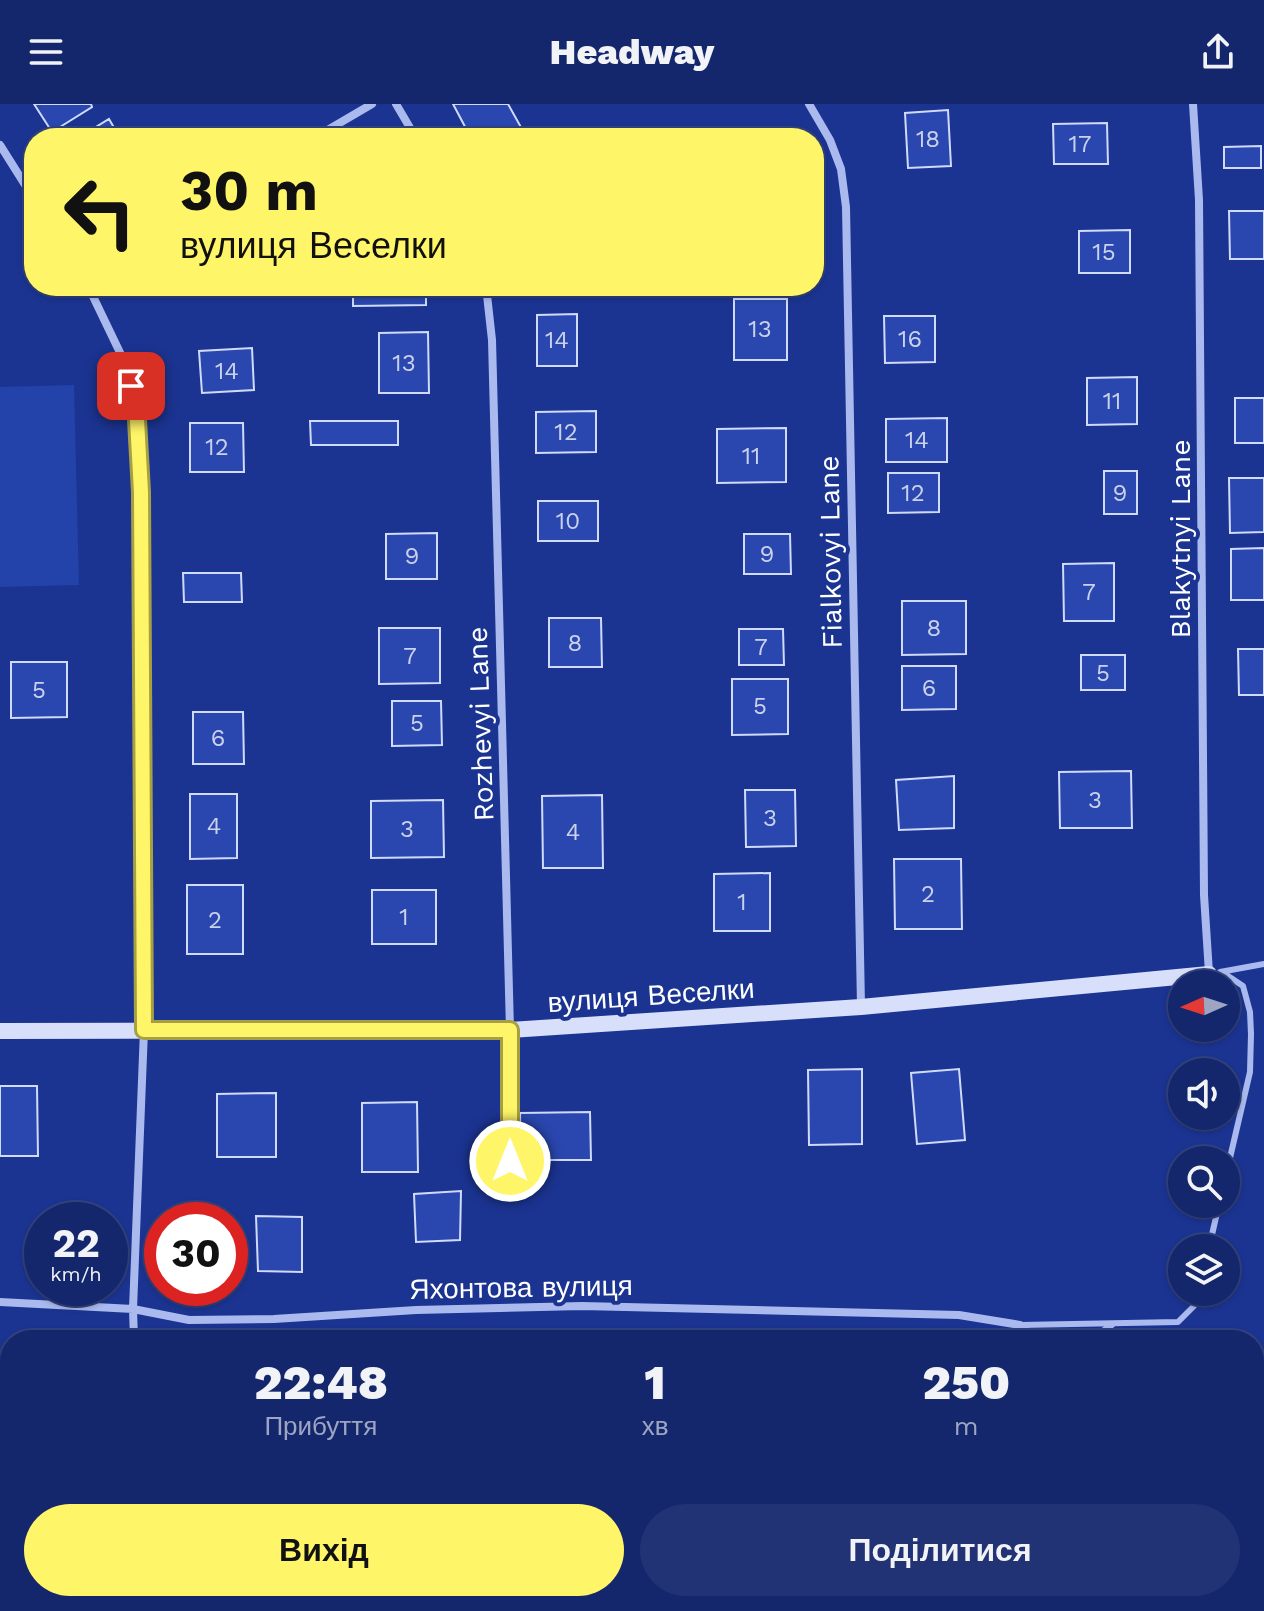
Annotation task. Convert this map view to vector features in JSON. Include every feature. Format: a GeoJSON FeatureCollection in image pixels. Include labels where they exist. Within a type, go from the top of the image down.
{"type":"FeatureCollection","features":[{"type":"Feature","properties":{"kind":"street"},"geometry":{"type":"LineString","coordinates":[[331,128],[372,104]]}},
{"type":"Feature","properties":{"kind":"street"},"geometry":{"type":"LineString","coordinates":[[396,104],[410,128]]}},
{"type":"Feature","properties":{"kind":"street","name":"Fialkovyi Lane"},"geometry":{"type":"LineString","coordinates":[[809,104],[823,128]]}},
{"type":"Feature","properties":{"kind":"street","name":"Blakytnyi Lane"},"geometry":{"type":"LineString","coordinates":[[1193,104],[1199,200],[1204,879],[1215,970]]}},
{"type":"Feature","properties":{"kind":"street","name":"Fialkovyi Lane"},"geometry":{"type":"LineString","coordinates":[[824,130],[841,169],[846,207],[861,1007]]}},
{"type":"Feature","properties":{"kind":"street"},"geometry":{"type":"LineString","coordinates":[[0,145],[24,183]]}},
{"type":"Feature","properties":{"kind":"street"},"geometry":{"type":"LineString","coordinates":[[93,296],[125,363],[136,402],[141,492],[144,1030],[134,1330]]}},
{"type":"Feature","properties":{"kind":"street","name":"Rozhevyi Lane"},"geometry":{"type":"LineString","coordinates":[[487,296],[492,340],[510,1030],[510,1161]]}},
{"type":"Feature","properties":{"kind":"street","name":"вулиця Веселки"},"geometry":{"type":"LineString","coordinates":[[0,1031],[510,1030],[861,1007],[1168,978]]}},
{"type":"Feature","properties":{"kind":"street","name":"Яхонтова вулиця"},"geometry":{"type":"LineString","coordinates":[[0,1302],[133,1309],[189,1320],[582,1306],[959,1315],[1020,1325]]}},
{"type":"Feature","properties":{"kind":"street"},"geometry":{"type":"LineString","coordinates":[[1020,1325],[1026,1330]]}},
{"type":"Feature","properties":{"kind":"lane"},"geometry":{"type":"LineString","coordinates":[[1231,970],[1264,964]]}},
{"type":"Feature","properties":{"kind":"lane"},"geometry":{"type":"LineString","coordinates":[[1233,1146],[1250,1072],[1250,1012],[1240,985]]}},
{"type":"Feature","properties":{"kind":"lane"},"geometry":{"type":"LineString","coordinates":[[1020,1325],[1178,1322],[1194,1306]]}},
{"type":"Feature","properties":{"kind":"lane"},"geometry":{"type":"LineString","coordinates":[[1104,1330],[1115,1323]]}},
{"type":"Feature","properties":{"kind":"shaded area"},"geometry":{"type":"Polygon","coordinates":[[[74,385],[79,585],[0,587],[0,387],[74,385]]]}},
{"type":"Feature","properties":{"kind":"building"},"geometry":{"type":"Polygon","coordinates":[[[34,104],[91,104],[92,107],[58,128],[49,128],[34,104]]]}},
{"type":"Feature","properties":{"kind":"building"},"geometry":{"type":"Polygon","coordinates":[[[453,104],[508,104],[521,128],[466,128],[453,104]]]}},
{"type":"Feature","properties":{"kind":"building"},"geometry":{"type":"Polygon","coordinates":[[[948,110],[951,166],[908,168],[905,113],[948,110]]]}},
{"type":"Feature","properties":{"kind":"building"},"geometry":{"type":"Polygon","coordinates":[[[109,119],[114,128],[94,128],[109,119]]]}},
{"type":"Feature","properties":{"kind":"building"},"geometry":{"type":"Polygon","coordinates":[[[1107,123],[1108,164],[1054,164],[1053,124],[1107,123]]]}},
{"type":"Feature","properties":{"kind":"building"},"geometry":{"type":"Polygon","coordinates":[[[1261,146],[1261,168],[1224,168],[1224,147],[1261,146]]]}},
{"type":"Feature","properties":{"kind":"building"},"geometry":{"type":"Polygon","coordinates":[[[1229,211],[1264,211],[1264,259],[1230,259],[1229,211]]]}},
{"type":"Feature","properties":{"kind":"building"},"geometry":{"type":"Polygon","coordinates":[[[1130,230],[1130,273],[1079,273],[1079,231],[1130,230]]]}},
{"type":"Feature","properties":{"kind":"building"},"geometry":{"type":"Polygon","coordinates":[[[353,296],[426,296],[426,305],[353,306],[353,296]]]}},
{"type":"Feature","properties":{"kind":"building"},"geometry":{"type":"Polygon","coordinates":[[[734,299],[787,299],[787,360],[734,360],[734,299]]]}},
{"type":"Feature","properties":{"kind":"building"},"geometry":{"type":"Polygon","coordinates":[[[577,314],[577,366],[537,366],[537,315],[577,314]]]}},
{"type":"Feature","properties":{"kind":"building"},"geometry":{"type":"Polygon","coordinates":[[[884,316],[935,316],[935,362],[885,363],[884,316]]]}},
{"type":"Feature","properties":{"kind":"building"},"geometry":{"type":"Polygon","coordinates":[[[428,332],[429,393],[379,393],[379,333],[428,332]]]}},
{"type":"Feature","properties":{"kind":"building"},"geometry":{"type":"Polygon","coordinates":[[[252,348],[254,390],[202,393],[199,351],[252,348]]]}},
{"type":"Feature","properties":{"kind":"building"},"geometry":{"type":"Polygon","coordinates":[[[1137,377],[1137,424],[1087,425],[1087,378],[1137,377]]]}},
{"type":"Feature","properties":{"kind":"building"},"geometry":{"type":"Polygon","coordinates":[[[1235,398],[1264,398],[1264,443],[1235,443],[1235,398]]]}},
{"type":"Feature","properties":{"kind":"building"},"geometry":{"type":"Polygon","coordinates":[[[596,411],[596,452],[536,453],[536,412],[596,411]]]}},
{"type":"Feature","properties":{"kind":"building"},"geometry":{"type":"Polygon","coordinates":[[[947,418],[947,462],[886,462],[886,419],[947,418]]]}},
{"type":"Feature","properties":{"kind":"building"},"geometry":{"type":"Polygon","coordinates":[[[310,421],[398,421],[398,445],[311,445],[310,421]]]}},
{"type":"Feature","properties":{"kind":"building"},"geometry":{"type":"Polygon","coordinates":[[[190,423],[243,423],[244,472],[190,472],[190,423]]]}},
{"type":"Feature","properties":{"kind":"building"},"geometry":{"type":"Polygon","coordinates":[[[786,428],[786,482],[717,483],[717,429],[786,428]]]}},
{"type":"Feature","properties":{"kind":"building"},"geometry":{"type":"Polygon","coordinates":[[[1104,471],[1137,471],[1137,514],[1104,514],[1104,471]]]}},
{"type":"Feature","properties":{"kind":"building"},"geometry":{"type":"Polygon","coordinates":[[[888,473],[939,473],[939,512],[888,513],[888,473]]]}},
{"type":"Feature","properties":{"kind":"building"},"geometry":{"type":"Polygon","coordinates":[[[1229,478],[1264,478],[1264,532],[1230,533],[1229,478]]]}},
{"type":"Feature","properties":{"kind":"building"},"geometry":{"type":"Polygon","coordinates":[[[538,501],[598,501],[598,541],[538,541],[538,501]]]}},
{"type":"Feature","properties":{"kind":"building"},"geometry":{"type":"Polygon","coordinates":[[[437,533],[437,579],[386,579],[386,534],[437,533]]]}},
{"type":"Feature","properties":{"kind":"building"},"geometry":{"type":"Polygon","coordinates":[[[744,534],[790,534],[791,574],[744,574],[744,534]]]}},
{"type":"Feature","properties":{"kind":"building"},"geometry":{"type":"Polygon","coordinates":[[[1264,548],[1264,600],[1231,600],[1231,549],[1264,548]]]}},
{"type":"Feature","properties":{"kind":"building"},"geometry":{"type":"Polygon","coordinates":[[[1114,563],[1114,621],[1064,621],[1063,564],[1114,563]]]}},
{"type":"Feature","properties":{"kind":"building"},"geometry":{"type":"Polygon","coordinates":[[[183,573],[241,573],[242,602],[184,602],[183,573]]]}},
{"type":"Feature","properties":{"kind":"building"},"geometry":{"type":"Polygon","coordinates":[[[902,601],[966,601],[966,654],[902,655],[902,601]]]}},
{"type":"Feature","properties":{"kind":"building"},"geometry":{"type":"Polygon","coordinates":[[[549,618],[601,618],[602,667],[549,667],[549,618]]]}},
{"type":"Feature","properties":{"kind":"building"},"geometry":{"type":"Polygon","coordinates":[[[379,628],[440,628],[440,683],[379,684],[379,628]]]}},
{"type":"Feature","properties":{"kind":"building"},"geometry":{"type":"Polygon","coordinates":[[[739,629],[783,629],[784,665],[739,665],[739,629]]]}},
{"type":"Feature","properties":{"kind":"building"},"geometry":{"type":"Polygon","coordinates":[[[1238,649],[1264,649],[1264,695],[1239,695],[1238,649]]]}},
{"type":"Feature","properties":{"kind":"building"},"geometry":{"type":"Polygon","coordinates":[[[1081,655],[1125,655],[1125,690],[1081,690],[1081,655]]]}},
{"type":"Feature","properties":{"kind":"building"},"geometry":{"type":"Polygon","coordinates":[[[11,662],[67,662],[67,717],[11,718],[11,662]]]}},
{"type":"Feature","properties":{"kind":"building"},"geometry":{"type":"Polygon","coordinates":[[[902,666],[956,666],[956,709],[902,710],[902,666]]]}},
{"type":"Feature","properties":{"kind":"building"},"geometry":{"type":"Polygon","coordinates":[[[732,679],[788,679],[788,734],[732,735],[732,679]]]}},
{"type":"Feature","properties":{"kind":"building"},"geometry":{"type":"Polygon","coordinates":[[[392,701],[441,701],[442,745],[392,746],[392,701]]]}},
{"type":"Feature","properties":{"kind":"building"},"geometry":{"type":"Polygon","coordinates":[[[193,712],[243,712],[244,764],[193,764],[193,712]]]}},
{"type":"Feature","properties":{"kind":"building"},"geometry":{"type":"Polygon","coordinates":[[[1131,771],[1132,828],[1060,828],[1059,772],[1131,771]]]}},
{"type":"Feature","properties":{"kind":"building"},"geometry":{"type":"Polygon","coordinates":[[[954,776],[954,828],[899,830],[896,780],[954,776]]]}},
{"type":"Feature","properties":{"kind":"building"},"geometry":{"type":"Polygon","coordinates":[[[745,790],[795,790],[796,846],[746,847],[745,790]]]}},
{"type":"Feature","properties":{"kind":"building"},"geometry":{"type":"Polygon","coordinates":[[[190,794],[237,794],[237,858],[190,859],[190,794]]]}},
{"type":"Feature","properties":{"kind":"building"},"geometry":{"type":"Polygon","coordinates":[[[602,795],[603,868],[543,868],[542,796],[602,795]]]}},
{"type":"Feature","properties":{"kind":"building"},"geometry":{"type":"Polygon","coordinates":[[[443,800],[444,857],[371,858],[371,801],[443,800]]]}},
{"type":"Feature","properties":{"kind":"building"},"geometry":{"type":"Polygon","coordinates":[[[894,859],[961,859],[962,929],[895,929],[894,859]]]}},
{"type":"Feature","properties":{"kind":"building"},"geometry":{"type":"Polygon","coordinates":[[[770,873],[770,931],[714,931],[714,874],[770,873]]]}},
{"type":"Feature","properties":{"kind":"building"},"geometry":{"type":"Polygon","coordinates":[[[187,885],[243,885],[243,954],[187,954],[187,885]]]}},
{"type":"Feature","properties":{"kind":"building"},"geometry":{"type":"Polygon","coordinates":[[[372,890],[436,890],[436,944],[372,944],[372,890]]]}},
{"type":"Feature","properties":{"kind":"building"},"geometry":{"type":"Polygon","coordinates":[[[862,1069],[862,1144],[809,1145],[808,1070],[862,1069]]]}},
{"type":"Feature","properties":{"kind":"building"},"geometry":{"type":"Polygon","coordinates":[[[959,1069],[965,1140],[917,1144],[911,1073],[959,1069]]]}},
{"type":"Feature","properties":{"kind":"building"},"geometry":{"type":"Polygon","coordinates":[[[0,1086],[37,1086],[38,1156],[0,1156],[0,1086]]]}},
{"type":"Feature","properties":{"kind":"building"},"geometry":{"type":"Polygon","coordinates":[[[276,1093],[276,1157],[217,1157],[217,1094],[276,1093]]]}},
{"type":"Feature","properties":{"kind":"building"},"geometry":{"type":"Polygon","coordinates":[[[417,1102],[418,1172],[362,1172],[362,1103],[417,1102]]]}},
{"type":"Feature","properties":{"kind":"building"},"geometry":{"type":"Polygon","coordinates":[[[590,1112],[591,1160],[521,1160],[520,1113],[590,1112]]]}},
{"type":"Feature","properties":{"kind":"building"},"geometry":{"type":"Polygon","coordinates":[[[461,1191],[460,1240],[416,1242],[414,1194],[461,1191]]]}},
{"type":"Feature","properties":{"kind":"building"},"geometry":{"type":"Polygon","coordinates":[[[256,1216],[302,1217],[302,1272],[258,1271],[256,1216]]]}},
{"type":"Feature","properties":{"kind":"route"},"geometry":{"type":"LineString","coordinates":[[131,386],[136,402],[141,492],[144,1030],[510,1030],[510,1161]]}}]}
